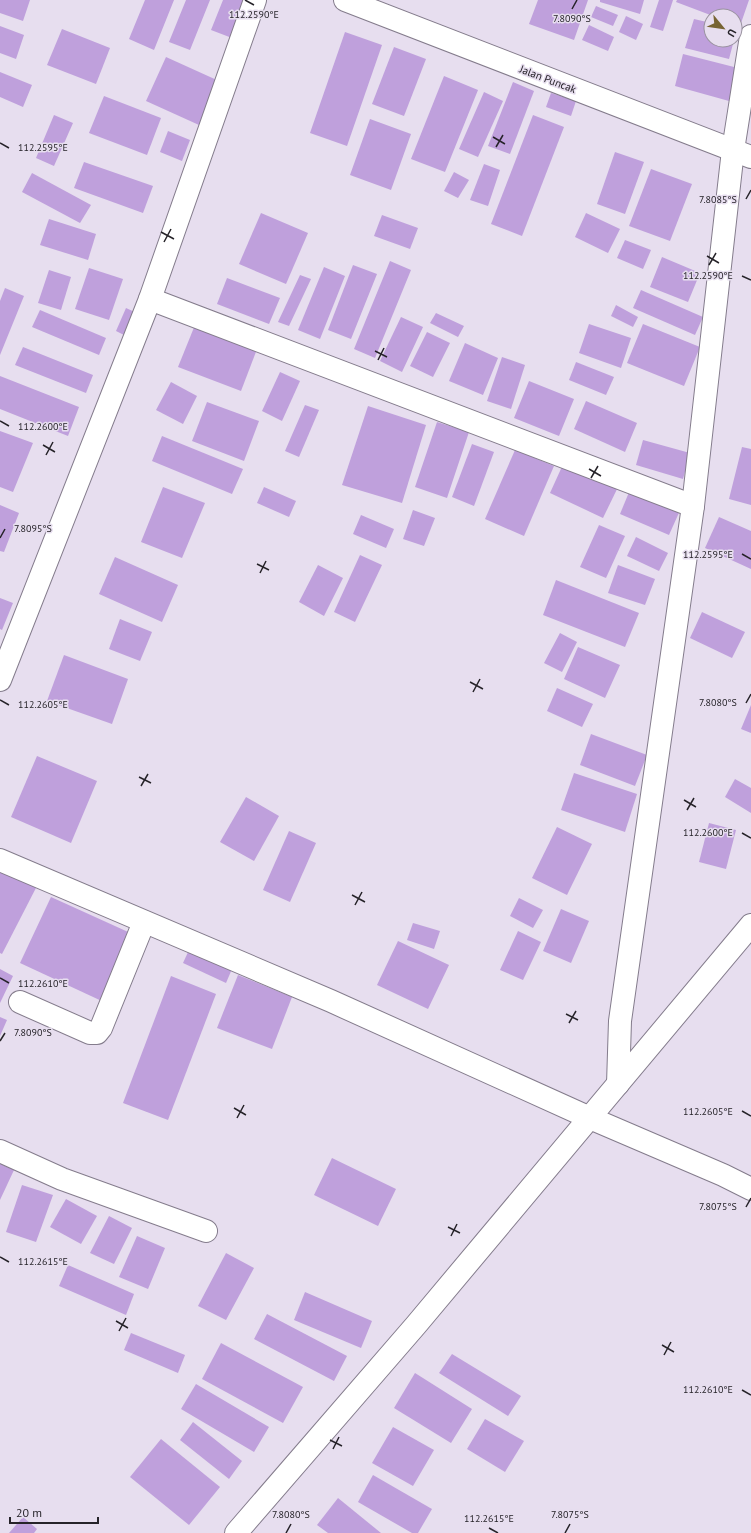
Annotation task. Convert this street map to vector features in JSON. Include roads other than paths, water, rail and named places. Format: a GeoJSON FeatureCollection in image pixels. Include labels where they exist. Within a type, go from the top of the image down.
{"type":"FeatureCollection","features":[{"type":"Feature","properties":{"kind":"street"},"geometry":{"type":"LineString","coordinates":[[0,680],[150,299],[254,0]]}},
{"type":"Feature","properties":{"kind":"street","name":"Jalan Puncak"},"geometry":{"type":"LineString","coordinates":[[345,0],[742,154]]}},
{"type":"Feature","properties":{"kind":"street"},"geometry":{"type":"LineString","coordinates":[[618,1084],[620,1021],[742,154],[751,36]]}},
{"type":"Feature","properties":{"kind":"street"},"geometry":{"type":"LineString","coordinates":[[150,299],[693,506]]}},
{"type":"Feature","properties":{"kind":"street"},"geometry":{"type":"LineString","coordinates":[[0,860],[331,1001],[590,1118],[723,1175],[751,1189]]}},
{"type":"Feature","properties":{"kind":"street"},"geometry":{"type":"LineString","coordinates":[[20,1002],[90,1033],[97,1033],[101,1028],[144,922]]}},
{"type":"Feature","properties":{"kind":"street"},"geometry":{"type":"LineString","coordinates":[[236,1533],[416,1325],[751,925]]}},
{"type":"Feature","properties":{"kind":"street"},"geometry":{"type":"LineString","coordinates":[[0,1152],[62,1179],[206,1231]]}}]}
